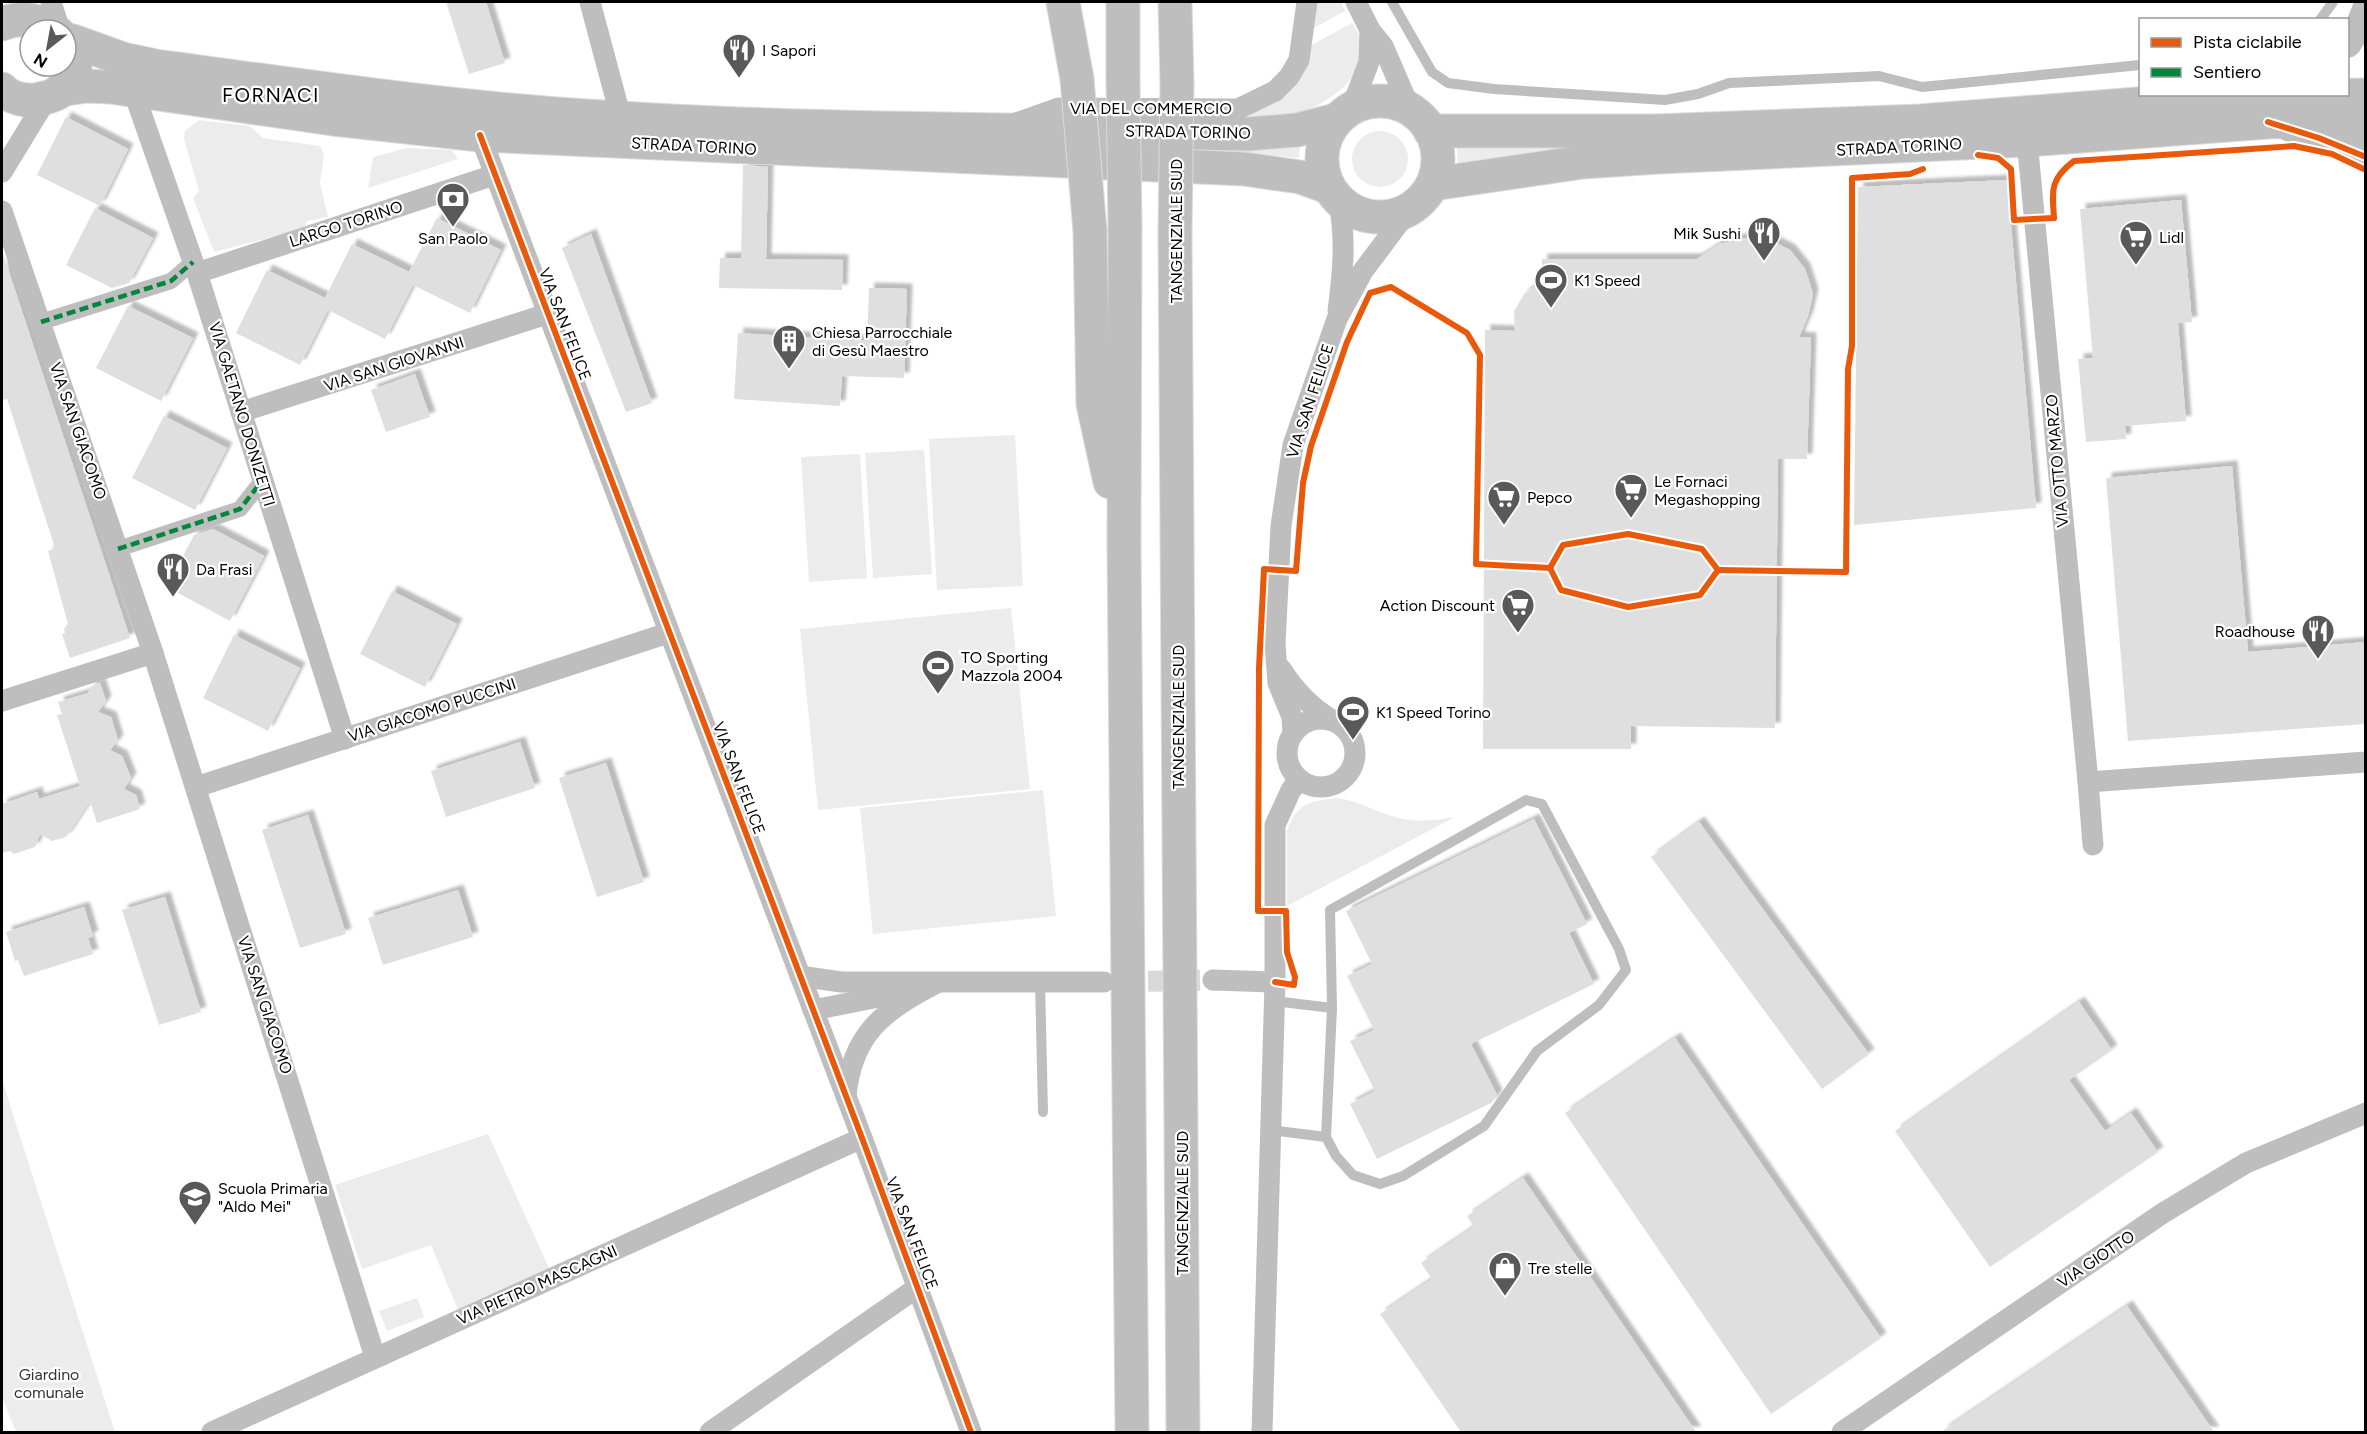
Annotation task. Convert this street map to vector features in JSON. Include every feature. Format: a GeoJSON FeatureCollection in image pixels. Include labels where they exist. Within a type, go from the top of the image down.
{"type":"FeatureCollection","features":[{"type":"Feature","properties":{"kind":"main road"},"geometry":{"type":"LineString","coordinates":[[1063,2],[1077,79],[1090,231],[1094,404],[1124,544]]}},
{"type":"Feature","properties":{"kind":"main road"},"geometry":{"type":"LineString","coordinates":[[1123,2],[1124,544],[1132,1432]]}},
{"type":"Feature","properties":{"kind":"main road","name":"TANGENZIALE SUD"},"geometry":{"type":"LineString","coordinates":[[1175,2],[1183,1432]]}},
{"type":"Feature","properties":{"kind":"main road","name":"STRADA TORINO"},"geometry":{"type":"LineString","coordinates":[[11,14],[33,12],[51,18]]}},
{"type":"Feature","properties":{"kind":"main road","name":"STRADA TORINO"},"geometry":{"type":"LineString","coordinates":[[78,32],[123,59],[156,66],[475,108],[621,118],[798,125],[1248,134],[1297,130],[1343,114]]}},
{"type":"Feature","properties":{"kind":"main road"},"geometry":{"type":"LineString","coordinates":[[54,94],[69,78]]}},
{"type":"Feature","properties":{"kind":"main road","name":"STRADA TORINO"},"geometry":{"type":"LineString","coordinates":[[2,89],[18,99],[33,101],[86,86],[133,90],[333,119],[480,135],[1232,168],[1300,177],[1334,194]]}},
{"type":"Feature","properties":{"kind":"main road","name":"STRADA TORINO"},"geometry":{"type":"LineString","coordinates":[[2349,95],[2366,95]]}},
{"type":"Feature","properties":{"kind":"main road","name":"STRADA TORINO"},"geometry":{"type":"LineString","coordinates":[[1420,121],[1654,131],[1917,121],[2163,99],[2311,96]]}},
{"type":"Feature","properties":{"kind":"main road"},"geometry":{"type":"LineString","coordinates":[[1385,101],[1420,121],[1437,148],[1438,166],[1433,184],[1422,199],[1408,211],[1390,217],[1372,217],[1354,212],[1334,194],[1322,170],[1322,152],[1327,135],[1343,114],[1367,102],[1385,101]]}},
{"type":"Feature","properties":{"kind":"main road","name":"STRADA TORINO"},"geometry":{"type":"LineString","coordinates":[[1433,184],[1583,162],[2027,140],[2268,122],[2313,121],[2366,128]]}},
{"type":"Feature","properties":{"kind":"street"},"geometry":{"type":"LineString","coordinates":[[590,2],[621,118]]}},
{"type":"Feature","properties":{"kind":"street","name":"VIA DEL COMMERCIO"},"geometry":{"type":"LineString","coordinates":[[1001,128],[1059,108],[1238,109],[1275,91],[1289,77],[1299,60],[1307,2]]}},
{"type":"Feature","properties":{"kind":"street"},"geometry":{"type":"LineString","coordinates":[[1356,2],[1371,30],[1383,46],[1420,121]]}},
{"type":"Feature","properties":{"kind":"street"},"geometry":{"type":"LineString","coordinates":[[2349,42],[2366,8]]}},
{"type":"Feature","properties":{"kind":"street"},"geometry":{"type":"LineString","coordinates":[[1343,114],[1369,62],[1371,30]]}},
{"type":"Feature","properties":{"kind":"street","name":"VIA GAETANO DONIZETTI"},"geometry":{"type":"LineString","coordinates":[[133,90],[195,267],[345,739]]}},
{"type":"Feature","properties":{"kind":"street"},"geometry":{"type":"LineString","coordinates":[[2,172],[54,94]]}},
{"type":"Feature","properties":{"kind":"street"},"geometry":{"type":"LineString","coordinates":[[2268,122],[2319,138],[2366,157]]}},
{"type":"Feature","properties":{"kind":"street","name":"VIA SAN FELICE"},"geometry":{"type":"LineString","coordinates":[[480,135],[862,1138],[971,1432]]}},
{"type":"Feature","properties":{"kind":"street","name":"VIA OTTO MARZO"},"geometry":{"type":"LineString","coordinates":[[2027,140],[2088,782],[2092,845]]}},
{"type":"Feature","properties":{"kind":"street","name":"LARGO TORINO"},"geometry":{"type":"LineString","coordinates":[[195,267],[494,175]]}},
{"type":"Feature","properties":{"kind":"street","name":"VIA SAN FELICE"},"geometry":{"type":"LineString","coordinates":[[1334,194],[1344,242],[1337,319]]}},
{"type":"Feature","properties":{"kind":"street","name":"VIA SAN GIACOMO"},"geometry":{"type":"LineString","coordinates":[[2,211],[153,653],[375,1358]]}},
{"type":"Feature","properties":{"kind":"street","name":"VIA SAN FELICE"},"geometry":{"type":"LineString","coordinates":[[1300,780],[1292,770],[1287,758],[1288,745],[1293,734],[1292,717],[1278,683],[1275,643],[1281,526],[1287,476],[1299,428],[1337,319],[1363,271],[1408,211]]}},
{"type":"Feature","properties":{"kind":"street"},"geometry":{"type":"LineString","coordinates":[[41,322],[171,281],[195,267]]}},
{"type":"Feature","properties":{"kind":"street","name":"VIA SAN GIOVANNI"},"geometry":{"type":"LineString","coordinates":[[241,412],[547,314]]}},
{"type":"Feature","properties":{"kind":"street"},"geometry":{"type":"LineString","coordinates":[[118,549],[240,509],[262,481]]}},
{"type":"Feature","properties":{"kind":"street","name":"VIA GIACOMO PUCCINI"},"geometry":{"type":"LineString","coordinates":[[196,787],[668,633]]}},
{"type":"Feature","properties":{"kind":"street"},"geometry":{"type":"LineString","coordinates":[[2,701],[153,653]]}},
{"type":"Feature","properties":{"kind":"street"},"geometry":{"type":"LineString","coordinates":[[1262,1432],[1274,992],[1275,825],[1292,790],[1300,780],[1312,786],[1326,787],[1340,782],[1354,763],[1353,741],[1342,726],[1312,708],[1299,695],[1277,662]]}},
{"type":"Feature","properties":{"kind":"street"},"geometry":{"type":"LineString","coordinates":[[1293,734],[1310,720],[1333,721]]}},
{"type":"Feature","properties":{"kind":"street"},"geometry":{"type":"LineString","coordinates":[[2088,782],[2366,762]]}},
{"type":"Feature","properties":{"kind":"street"},"geometry":{"type":"LineString","coordinates":[[800,976],[841,982],[1104,982]]}},
{"type":"Feature","properties":{"kind":"street"},"geometry":{"type":"LineString","coordinates":[[1213,981],[1274,992]]}},
{"type":"Feature","properties":{"kind":"street"},"geometry":{"type":"LineString","coordinates":[[813,1010],[896,994],[938,983]]}},
{"type":"Feature","properties":{"kind":"street"},"geometry":{"type":"LineString","coordinates":[[846,1096],[848,1074],[869,1031],[888,1011],[938,983]]}},
{"type":"Feature","properties":{"kind":"street","name":"VIA GIOTTO"},"geometry":{"type":"LineString","coordinates":[[1842,1432],[2163,1213],[2246,1163],[2366,1113]]}},
{"type":"Feature","properties":{"kind":"street","name":"VIA PIETRO MASCAGNI"},"geometry":{"type":"LineString","coordinates":[[212,1432],[862,1138]]}},
{"type":"Feature","properties":{"kind":"street"},"geometry":{"type":"LineString","coordinates":[[710,1432],[918,1287]]}},
{"type":"Feature","properties":{"kind":"lane"},"geometry":{"type":"LineString","coordinates":[[1392,2],[1428,66],[1437,76],[1448,83],[1494,89],[1665,100],[1705,92],[1729,82],[1879,76],[1922,87],[2139,65]]}},
{"type":"Feature","properties":{"kind":"lane"},"geometry":{"type":"LineString","coordinates":[[2321,18],[2333,2]]}},
{"type":"Feature","properties":{"kind":"lane"},"geometry":{"type":"LineString","coordinates":[[1526,800],[1542,804],[1619,949],[1626,970],[1599,1005],[1537,1051],[1484,1126],[1403,1176],[1380,1184],[1353,1175],[1336,1156],[1326,1137],[1332,1008],[1330,910],[1526,800]]}},
{"type":"Feature","properties":{"kind":"lane"},"geometry":{"type":"LineString","coordinates":[[1040,982],[1043,1112]]}},
{"type":"Feature","properties":{"kind":"lane"},"geometry":{"type":"LineString","coordinates":[[1274,992],[1332,1008]]}},
{"type":"Feature","properties":{"kind":"lane"},"geometry":{"type":"LineString","coordinates":[[1269,1130],[1326,1137]]}},
{"type":"Feature","properties":{"kind":"green space"},"geometry":{"type":"Polygon","coordinates":[[[1314,2],[1341,2],[1345,11],[1310,30],[1314,2]]]}},
{"type":"Feature","properties":{"kind":"green space"},"geometry":{"type":"Polygon","coordinates":[[[1352,23],[1362,44],[1361,58],[1348,83],[1323,102],[1296,114],[1275,117],[1248,114],[1308,47],[1352,23]]]}},
{"type":"Feature","properties":{"kind":"green space"},"geometry":{"type":"Polygon","coordinates":[[[199,120],[250,126],[263,138],[320,146],[324,155],[320,183],[328,217],[307,221],[304,229],[214,252],[193,198],[199,191],[184,139],[185,131],[199,120]]]}},
{"type":"Feature","properties":{"kind":"green space"},"geometry":{"type":"Polygon","coordinates":[[[1380,131],[1400,139],[1408,159],[1400,179],[1380,187],[1360,179],[1352,159],[1360,139],[1380,131]]]}},
{"type":"Feature","properties":{"kind":"green space"},"geometry":{"type":"Polygon","coordinates":[[[1825,137],[1458,164],[1456,141],[1825,137]]]}},
{"type":"Feature","properties":{"kind":"green space"},"geometry":{"type":"Polygon","coordinates":[[[1300,143],[1299,158],[1236,152],[1236,145],[1300,143]]]}},
{"type":"Feature","properties":{"kind":"green space"},"geometry":{"type":"Polygon","coordinates":[[[407,148],[452,150],[458,159],[368,188],[373,157],[407,148]]]}},
{"type":"Feature","properties":{"kind":"green space"},"geometry":{"type":"Polygon","coordinates":[[[1015,435],[1023,586],[937,590],[929,439],[1015,435]]]}},
{"type":"Feature","properties":{"kind":"green space"},"geometry":{"type":"Polygon","coordinates":[[[924,450],[932,574],[873,578],[865,453],[924,450]]]}},
{"type":"Feature","properties":{"kind":"green space"},"geometry":{"type":"Polygon","coordinates":[[[860,454],[867,578],[809,582],[801,457],[860,454]]]}},
{"type":"Feature","properties":{"kind":"green space"},"geometry":{"type":"Polygon","coordinates":[[[1011,608],[1030,789],[818,810],[800,629],[1011,608]]]}},
{"type":"Feature","properties":{"kind":"green space"},"geometry":{"type":"Polygon","coordinates":[[[1043,790],[1056,916],[873,934],[860,808],[1043,790]]]}},
{"type":"Feature","properties":{"kind":"green space"},"geometry":{"type":"Polygon","coordinates":[[[1337,798],[1406,820],[1455,817],[1287,906],[1287,831],[1291,821],[1300,808],[1312,802],[1337,798]]]}},
{"type":"Feature","properties":{"kind":"green space","name":"Giardino comunale"},"geometry":{"type":"Polygon","coordinates":[[[2,1079],[115,1432],[16,1432],[2,1397],[2,1079]]]}},
{"type":"Feature","properties":{"kind":"green space"},"geometry":{"type":"Polygon","coordinates":[[[488,1134],[550,1270],[458,1310],[431,1245],[362,1269],[335,1185],[488,1134]]]}},
{"type":"Feature","properties":{"kind":"green space"},"geometry":{"type":"Polygon","coordinates":[[[417,1298],[424,1317],[387,1331],[379,1311],[417,1298]]]}},
{"type":"Feature","properties":{"kind":"building"},"geometry":{"type":"Polygon","coordinates":[[[446,2],[486,2],[505,63],[469,74],[446,2]]]}},
{"type":"Feature","properties":{"kind":"building"},"geometry":{"type":"Polygon","coordinates":[[[66,117],[128,149],[100,206],[37,175],[66,117]]]}},
{"type":"Feature","properties":{"kind":"building"},"geometry":{"type":"Polygon","coordinates":[[[743,165],[768,167],[766,259],[843,260],[842,290],[719,288],[720,258],[741,258],[743,165]]]}},
{"type":"Feature","properties":{"kind":"building"},"geometry":{"type":"Polygon","coordinates":[[[2007,180],[2036,508],[1854,525],[1858,187],[2007,180]]]}},
{"type":"Feature","properties":{"kind":"building","name":"Lidl"},"geometry":{"type":"Polygon","coordinates":[[[2181,200],[2192,322],[2178,323],[2186,421],[2125,426],[2126,439],[2086,442],[2078,359],[2093,358],[2080,209],[2181,200]]]}},
{"type":"Feature","properties":{"kind":"building"},"geometry":{"type":"Polygon","coordinates":[[[95,208],[153,238],[129,283],[112,288],[66,265],[95,208]]]}},
{"type":"Feature","properties":{"kind":"building"},"geometry":{"type":"Polygon","coordinates":[[[437,218],[501,250],[470,313],[413,285],[385,339],[328,310],[300,365],[236,333],[267,270],[325,298],[352,244],[409,272],[437,218]]]}},
{"type":"Feature","properties":{"kind":"building"},"geometry":{"type":"Polygon","coordinates":[[[591,234],[652,403],[626,412],[562,248],[591,234]]]}},
{"type":"Feature","properties":{"kind":"building","name":"Le Fornaci Megashopping"},"geometry":{"type":"Polygon","coordinates":[[[1743,238],[1768,239],[1790,250],[1805,269],[1813,294],[1808,316],[1799,337],[1811,338],[1807,459],[1778,459],[1775,728],[1631,726],[1631,749],[1483,749],[1485,330],[1515,331],[1514,311],[1525,293],[1542,282],[1542,259],[1697,259],[1720,244],[1743,238]]]}},
{"type":"Feature","properties":{"kind":"building"},"geometry":{"type":"Polygon","coordinates":[[[2,251],[130,638],[70,658],[62,634],[65,633],[64,629],[68,624],[48,551],[55,548],[7,399],[2,400],[2,251]]]}},
{"type":"Feature","properties":{"kind":"building","name":"Chiesa Parrocchiale di Gesù Maestro"},"geometry":{"type":"Polygon","coordinates":[[[869,288],[907,289],[904,378],[842,376],[840,406],[734,399],[738,333],[867,341],[869,288]]]}},
{"type":"Feature","properties":{"kind":"building"},"geometry":{"type":"Polygon","coordinates":[[[128,306],[193,338],[161,401],[96,368],[128,306]]]}},
{"type":"Feature","properties":{"kind":"building"},"geometry":{"type":"Polygon","coordinates":[[[415,374],[430,417],[386,432],[371,390],[415,374]]]}},
{"type":"Feature","properties":{"kind":"building"},"geometry":{"type":"Polygon","coordinates":[[[164,416],[227,448],[195,510],[132,478],[164,416]]]}},
{"type":"Feature","properties":{"kind":"building"},"geometry":{"type":"Polygon","coordinates":[[[2232,466],[2248,652],[2366,642],[2366,724],[2128,741],[2106,478],[2232,466]]]}},
{"type":"Feature","properties":{"kind":"building"},"geometry":{"type":"Polygon","coordinates":[[[213,529],[264,556],[230,621],[167,587],[194,535],[213,529]]]}},
{"type":"Feature","properties":{"kind":"building"},"geometry":{"type":"Polygon","coordinates":[[[392,591],[457,624],[425,687],[360,654],[392,591]]]}},
{"type":"Feature","properties":{"kind":"building"},"geometry":{"type":"Polygon","coordinates":[[[234,635],[300,668],[268,731],[203,698],[234,635]]]}},
{"type":"Feature","properties":{"kind":"building"},"geometry":{"type":"Polygon","coordinates":[[[100,683],[106,701],[98,712],[111,717],[118,740],[110,750],[122,756],[131,778],[124,789],[136,795],[140,809],[97,823],[90,801],[66,837],[52,841],[40,834],[35,847],[14,854],[10,851],[2,853],[2,804],[37,792],[39,799],[80,786],[57,715],[62,714],[58,702],[88,693],[92,686],[100,683]]]}},
{"type":"Feature","properties":{"kind":"building"},"geometry":{"type":"Polygon","coordinates":[[[520,742],[535,788],[446,817],[431,771],[520,742]]]}},
{"type":"Feature","properties":{"kind":"building"},"geometry":{"type":"Polygon","coordinates":[[[606,763],[644,882],[597,897],[559,778],[606,763]]]}},
{"type":"Feature","properties":{"kind":"building"},"geometry":{"type":"Polygon","coordinates":[[[308,815],[346,934],[300,948],[262,830],[308,815]]]}},
{"type":"Feature","properties":{"kind":"building"},"geometry":{"type":"Polygon","coordinates":[[[1534,819],[1587,924],[1569,933],[1594,984],[1471,1044],[1497,1095],[1491,1103],[1377,1159],[1350,1104],[1375,1091],[1350,1041],[1374,1030],[1347,976],[1372,964],[1346,911],[1534,819]]]}},
{"type":"Feature","properties":{"kind":"building"},"geometry":{"type":"Polygon","coordinates":[[[1699,822],[1869,1054],[1822,1089],[1651,857],[1699,822]]]}},
{"type":"Feature","properties":{"kind":"building"},"geometry":{"type":"Polygon","coordinates":[[[458,890],[473,937],[383,965],[368,918],[458,890]]]}},
{"type":"Feature","properties":{"kind":"building"},"geometry":{"type":"Polygon","coordinates":[[[165,897],[201,1012],[159,1025],[122,910],[165,897]]]}},
{"type":"Feature","properties":{"kind":"building"},"geometry":{"type":"Polygon","coordinates":[[[84,907],[93,936],[88,938],[93,954],[24,976],[18,960],[15,961],[6,932],[84,907]]]}},
{"type":"Feature","properties":{"kind":"building"},"geometry":{"type":"Polygon","coordinates":[[[2079,1002],[2112,1050],[2069,1080],[2105,1131],[2131,1113],[2158,1152],[1990,1267],[1895,1131],[2079,1002]]]}},
{"type":"Feature","properties":{"kind":"building"},"geometry":{"type":"Polygon","coordinates":[[[1675,1038],[1881,1338],[1771,1414],[1565,1113],[1675,1038]]]}},
{"type":"Feature","properties":{"kind":"building","name":"Tre stelle"},"geometry":{"type":"Polygon","coordinates":[[[1523,1178],[1696,1432],[1461,1432],[1380,1314],[1432,1279],[1421,1263],[1474,1227],[1467,1216],[1523,1178]]]}},
{"type":"Feature","properties":{"kind":"building"},"geometry":{"type":"Polygon","coordinates":[[[2127,1306],[2214,1432],[1941,1432],[2127,1306]]]}},
{"type":"Feature","properties":{"kind":"tunnel"},"geometry":{"type":"LineString","coordinates":[[1117,982],[1213,980]]}},
{"type":"Feature","properties":{"kind":"marked path"},"geometry":{"type":"LineString","coordinates":[[41,322],[171,281],[193,262]]}},
{"type":"Feature","properties":{"kind":"marked path"},"geometry":{"type":"LineString","coordinates":[[118,549],[240,509],[262,481]]}},
{"type":"Feature","properties":{"kind":"cycle path"},"geometry":{"type":"LineString","coordinates":[[2268,122],[2319,138],[2366,157]]}},
{"type":"Feature","properties":{"kind":"cycle path"},"geometry":{"type":"LineString","coordinates":[[480,135],[862,1138],[971,1432]]}},
{"type":"Feature","properties":{"kind":"cycle path"},"geometry":{"type":"LineString","coordinates":[[1978,155],[1998,158],[2011,169],[2014,220],[2054,218],[2054,186],[2060,174],[2074,161],[2294,146],[2332,154],[2366,170]]}},
{"type":"Feature","properties":{"kind":"cycle path"},"geometry":{"type":"LineString","coordinates":[[1275,982],[1294,985],[1295,977],[1287,952],[1286,911],[1258,911],[1259,668],[1264,569],[1296,571],[1303,483],[1311,446],[1347,342],[1370,293],[1391,287],[1467,333],[1480,355],[1476,564],[1550,568],[1561,590],[1628,607],[1700,595],[1718,570],[1846,572],[1848,369],[1852,346],[1852,178],[1910,174],[1923,169]]}},
{"type":"Feature","properties":{"kind":"cycle path"},"geometry":{"type":"LineString","coordinates":[[1550,568],[1563,545],[1628,534],[1702,549],[1718,570]]}},
{"type":"Feature","properties":{"kind":"place","name":"I Sapori"},"geometry":{"type":"Point","coordinates":[739,79]}},
{"type":"Feature","properties":{"kind":"place","name":"San Paolo"},"geometry":{"type":"Point","coordinates":[453,228]}},
{"type":"Feature","properties":{"kind":"place","name":"Mik Sushi"},"geometry":{"type":"Point","coordinates":[1764,262]}},
{"type":"Feature","properties":{"kind":"place","name":"Lidl"},"geometry":{"type":"Point","coordinates":[2136,266]}},
{"type":"Feature","properties":{"kind":"place","name":"K1 Speed"},"geometry":{"type":"Point","coordinates":[1551,309]}},
{"type":"Feature","properties":{"kind":"place","name":"Chiesa Parrocchiale di Gesù Maestro"},"geometry":{"type":"Point","coordinates":[789,370]}},
{"type":"Feature","properties":{"kind":"place","name":"Le Fornaci Megashopping"},"geometry":{"type":"Point","coordinates":[1631,519]}},
{"type":"Feature","properties":{"kind":"place","name":"Pepco"},"geometry":{"type":"Point","coordinates":[1504,526]}},
{"type":"Feature","properties":{"kind":"place","name":"Da Frasi"},"geometry":{"type":"Point","coordinates":[173,598]}},
{"type":"Feature","properties":{"kind":"place","name":"Action Discount"},"geometry":{"type":"Point","coordinates":[1518,634]}},
{"type":"Feature","properties":{"kind":"place","name":"Roadhouse"},"geometry":{"type":"Point","coordinates":[2318,660]}},
{"type":"Feature","properties":{"kind":"place","name":"TO Sporting Mazzola 2004"},"geometry":{"type":"Point","coordinates":[938,695]}},
{"type":"Feature","properties":{"kind":"place","name":"K1 Speed Torino"},"geometry":{"type":"Point","coordinates":[1353,741]}},
{"type":"Feature","properties":{"kind":"place","name":"Scuola Primaria \"Aldo Mei\""},"geometry":{"type":"Point","coordinates":[195,1226]}},
{"type":"Feature","properties":{"kind":"place","name":"Tre stelle"},"geometry":{"type":"Point","coordinates":[1505,1297]}},
{"type":"Feature","properties":{"kind":"district","name":"FORNACI"},"geometry":{"type":"Point","coordinates":[271,95]}}]}
